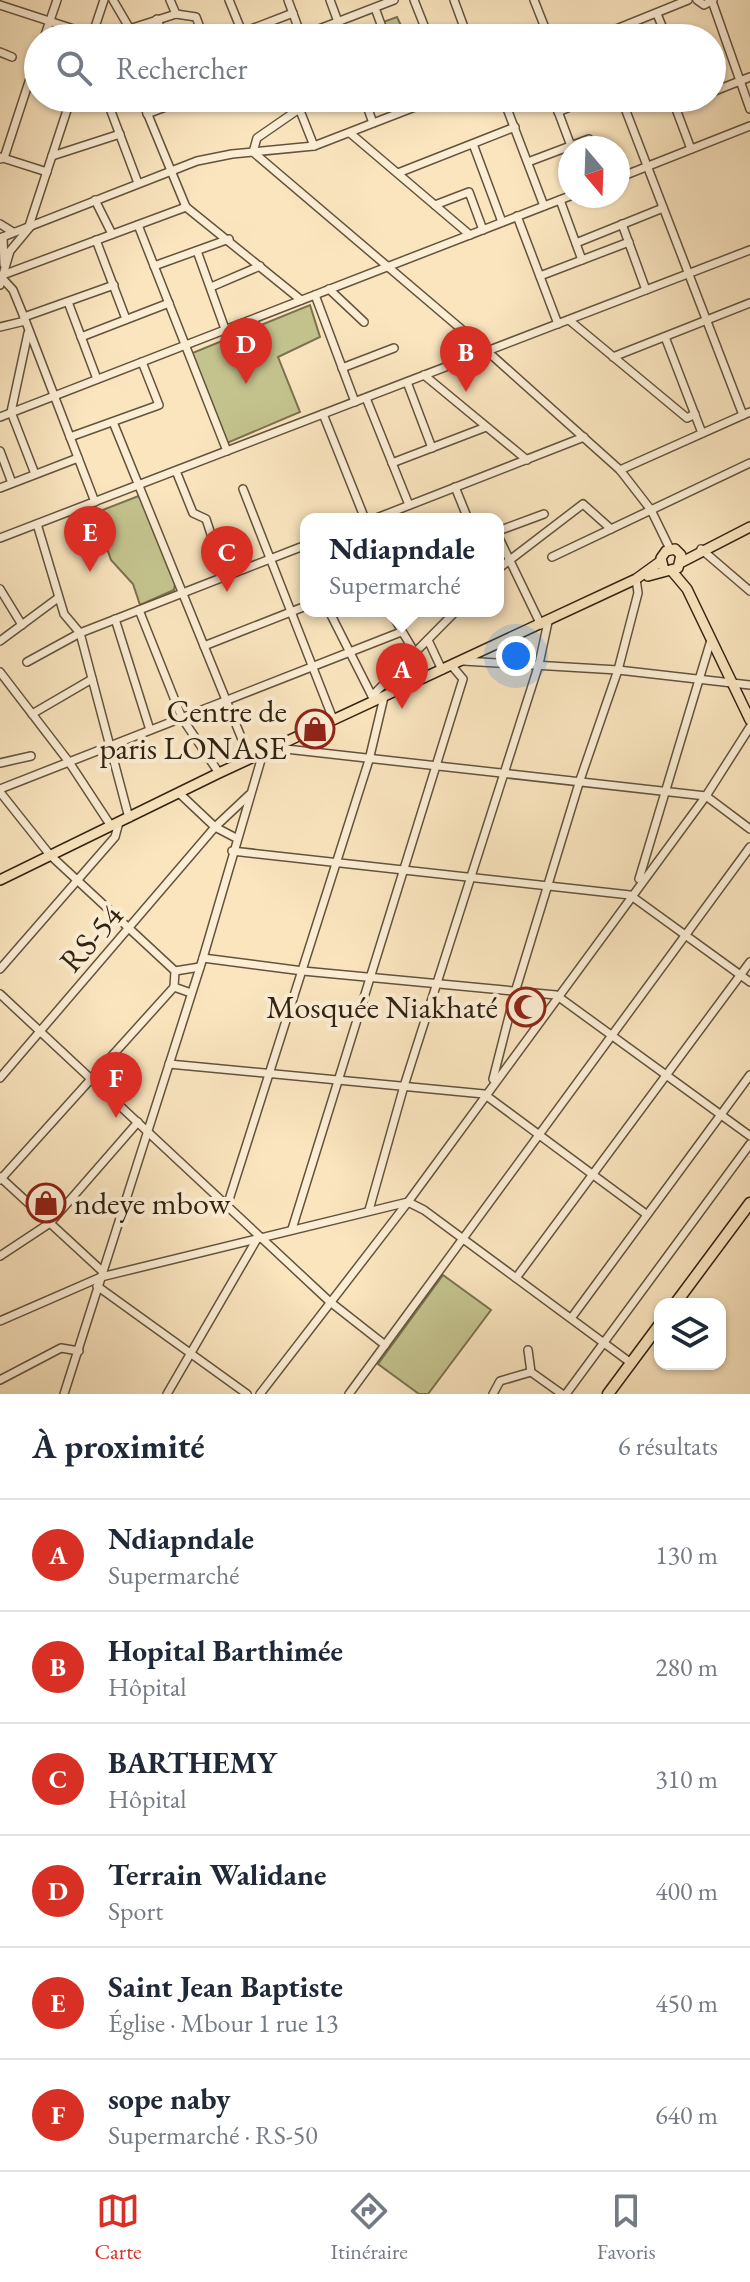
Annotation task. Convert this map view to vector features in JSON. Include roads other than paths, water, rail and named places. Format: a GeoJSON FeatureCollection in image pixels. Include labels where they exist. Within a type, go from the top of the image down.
{"type":"FeatureCollection","features":[{"type":"Feature","properties":{"kind":"highway"},"geometry":{"type":"LineString","coordinates":[[679,1298],[750,1203]]}},
{"type":"Feature","properties":{"kind":"highway"},"geometry":{"type":"LineString","coordinates":[[609,1394],[654,1332]]}},
{"type":"Feature","properties":{"kind":"main road"},"geometry":{"type":"LineString","coordinates":[[0,880],[377,698],[544,624],[666,566],[678,557],[750,527]]}},
{"type":"Feature","properties":{"kind":"main road"},"geometry":{"type":"LineString","coordinates":[[678,557],[664,553],[666,566],[687,589]]}},
{"type":"Feature","properties":{"kind":"main road"},"geometry":{"type":"LineString","coordinates":[[678,557],[687,589],[750,720]]}},
{"type":"Feature","properties":{"kind":"street"},"geometry":{"type":"LineString","coordinates":[[49,24],[57,0]]}},
{"type":"Feature","properties":{"kind":"street"},"geometry":{"type":"LineString","coordinates":[[98,24],[104,0]]}},
{"type":"Feature","properties":{"kind":"street"},"geometry":{"type":"LineString","coordinates":[[113,0],[127,24]]}},
{"type":"Feature","properties":{"kind":"street"},"geometry":{"type":"LineString","coordinates":[[170,0],[176,14]]}},
{"type":"Feature","properties":{"kind":"street"},"geometry":{"type":"LineString","coordinates":[[229,0],[239,24]]}},
{"type":"Feature","properties":{"kind":"street"},"geometry":{"type":"LineString","coordinates":[[288,0],[297,24]]}},
{"type":"Feature","properties":{"kind":"street"},"geometry":{"type":"LineString","coordinates":[[330,0],[338,22]]}},
{"type":"Feature","properties":{"kind":"street"},"geometry":{"type":"LineString","coordinates":[[333,24],[394,0]]}},
{"type":"Feature","properties":{"kind":"street"},"geometry":{"type":"LineString","coordinates":[[414,0],[423,24]]}},
{"type":"Feature","properties":{"kind":"street"},"geometry":{"type":"LineString","coordinates":[[454,0],[463,24]]}},
{"type":"Feature","properties":{"kind":"street"},"geometry":{"type":"LineString","coordinates":[[534,0],[543,24]]}},
{"type":"Feature","properties":{"kind":"street"},"geometry":{"type":"LineString","coordinates":[[632,24],[685,2],[705,2],[718,24]]}},
{"type":"Feature","properties":{"kind":"street"},"geometry":{"type":"LineString","coordinates":[[0,5],[58,24]]}},
{"type":"Feature","properties":{"kind":"street"},"geometry":{"type":"LineString","coordinates":[[375,8],[381,24]]}},
{"type":"Feature","properties":{"kind":"street"},"geometry":{"type":"LineString","coordinates":[[263,24],[293,13]]}},
{"type":"Feature","properties":{"kind":"street"},"geometry":{"type":"LineString","coordinates":[[144,24],[176,14],[196,17],[199,24]]}},
{"type":"Feature","properties":{"kind":"street"},"geometry":{"type":"LineString","coordinates":[[657,14],[661,24]]}},
{"type":"Feature","properties":{"kind":"street"},"geometry":{"type":"LineString","coordinates":[[157,19],[159,24]]}},
{"type":"Feature","properties":{"kind":"street"},"geometry":{"type":"LineString","coordinates":[[726,45],[750,109]]}},
{"type":"Feature","properties":{"kind":"street"},"geometry":{"type":"LineString","coordinates":[[0,52],[12,57]]}},
{"type":"Feature","properties":{"kind":"street"},"geometry":{"type":"LineString","coordinates":[[726,86],[750,77]]}},
{"type":"Feature","properties":{"kind":"street"},"geometry":{"type":"LineString","coordinates":[[24,93],[1,158],[47,172]]}},
{"type":"Feature","properties":{"kind":"street"},"geometry":{"type":"LineString","coordinates":[[2,276],[10,251],[30,226],[66,112]]}},
{"type":"Feature","properties":{"kind":"street"},"geometry":{"type":"LineString","coordinates":[[111,112],[138,183]]}},
{"type":"Feature","properties":{"kind":"street"},"geometry":{"type":"LineString","coordinates":[[152,112],[147,114],[186,207],[301,300]]}},
{"type":"Feature","properties":{"kind":"street"},"geometry":{"type":"LineString","coordinates":[[253,152],[257,138],[295,112]]}},
{"type":"Feature","properties":{"kind":"street"},"geometry":{"type":"LineString","coordinates":[[300,112],[314,146]]}},
{"type":"Feature","properties":{"kind":"street"},"geometry":{"type":"LineString","coordinates":[[369,112],[373,123]]}},
{"type":"Feature","properties":{"kind":"street"},"geometry":{"type":"LineString","coordinates":[[6,235],[215,156],[314,146],[402,112]]}},
{"type":"Feature","properties":{"kind":"street"},"geometry":{"type":"LineString","coordinates":[[509,112],[544,206]]}},
{"type":"Feature","properties":{"kind":"street"},"geometry":{"type":"LineString","coordinates":[[558,112],[567,136]]}},
{"type":"Feature","properties":{"kind":"street"},"geometry":{"type":"LineString","coordinates":[[620,470],[746,413],[626,112]]}},
{"type":"Feature","properties":{"kind":"street"},"geometry":{"type":"LineString","coordinates":[[677,112],[691,149]]}},
{"type":"Feature","properties":{"kind":"street"},"geometry":{"type":"LineString","coordinates":[[630,173],[750,126]]}},
{"type":"Feature","properties":{"kind":"street"},"geometry":{"type":"LineString","coordinates":[[398,173],[515,127]]}},
{"type":"Feature","properties":{"kind":"street"},"geometry":{"type":"LineString","coordinates":[[350,133],[470,235]]}},
{"type":"Feature","properties":{"kind":"street"},"geometry":{"type":"LineString","coordinates":[[52,156],[120,134]]}},
{"type":"Feature","properties":{"kind":"street"},"geometry":{"type":"LineString","coordinates":[[473,144],[502,222]]}},
{"type":"Feature","properties":{"kind":"street"},"geometry":{"type":"LineString","coordinates":[[528,162],[558,151]]}},
{"type":"Feature","properties":{"kind":"street"},"geometry":{"type":"LineString","coordinates":[[253,152],[487,351],[620,470],[651,510],[678,557]]}},
{"type":"Feature","properties":{"kind":"street"},"geometry":{"type":"LineString","coordinates":[[435,205],[469,192],[483,230]]}},
{"type":"Feature","properties":{"kind":"street"},"geometry":{"type":"LineString","coordinates":[[95,200],[112,234]]}},
{"type":"Feature","properties":{"kind":"street"},"geometry":{"type":"LineString","coordinates":[[0,417],[558,201]]}},
{"type":"Feature","properties":{"kind":"street"},"geometry":{"type":"LineString","coordinates":[[2,276],[186,207]]}},
{"type":"Feature","properties":{"kind":"street"},"geometry":{"type":"LineString","coordinates":[[563,208],[582,260]]}},
{"type":"Feature","properties":{"kind":"street"},"geometry":{"type":"LineString","coordinates":[[576,243],[663,208]]}},
{"type":"Feature","properties":{"kind":"street"},"geometry":{"type":"LineString","coordinates":[[517,216],[558,324]]}},
{"type":"Feature","properties":{"kind":"street"},"geometry":{"type":"LineString","coordinates":[[0,224],[10,251]]}},
{"type":"Feature","properties":{"kind":"street"},"geometry":{"type":"LineString","coordinates":[[622,224],[646,290]]}},
{"type":"Feature","properties":{"kind":"street"},"geometry":{"type":"LineString","coordinates":[[138,225],[227,451]]}},
{"type":"Feature","properties":{"kind":"street"},"geometry":{"type":"LineString","coordinates":[[6,235],[1,256],[2,276],[13,290],[25,319],[95,502]]}},
{"type":"Feature","properties":{"kind":"street"},"geometry":{"type":"LineString","coordinates":[[154,266],[229,239]]}},
{"type":"Feature","properties":{"kind":"street"},"geometry":{"type":"LineString","coordinates":[[96,240],[126,319]]}},
{"type":"Feature","properties":{"kind":"street"},"geometry":{"type":"LineString","coordinates":[[540,276],[629,242]]}},
{"type":"Feature","properties":{"kind":"street"},"geometry":{"type":"LineString","coordinates":[[0,538],[750,250]]}},
{"type":"Feature","properties":{"kind":"street"},"geometry":{"type":"LineString","coordinates":[[197,251],[225,329]]}},
{"type":"Feature","properties":{"kind":"street"},"geometry":{"type":"LineString","coordinates":[[211,287],[260,266]]}},
{"type":"Feature","properties":{"kind":"street"},"geometry":{"type":"LineString","coordinates":[[0,327],[114,285]]}},
{"type":"Feature","properties":{"kind":"street"},"geometry":{"type":"LineString","coordinates":[[329,289],[364,322]]}},
{"type":"Feature","properties":{"kind":"street"},"geometry":{"type":"LineString","coordinates":[[315,295],[355,402]]}},
{"type":"Feature","properties":{"kind":"street"},"geometry":{"type":"LineString","coordinates":[[68,302],[97,379]]}},
{"type":"Feature","properties":{"kind":"street"},"geometry":{"type":"LineString","coordinates":[[81,337],[169,303]]}},
{"type":"Feature","properties":{"kind":"street"},"geometry":{"type":"LineString","coordinates":[[613,357],[750,303]]}},
{"type":"Feature","properties":{"kind":"street"},"geometry":{"type":"LineString","coordinates":[[569,320],[687,418],[695,414]]}},
{"type":"Feature","properties":{"kind":"street"},"geometry":{"type":"LineString","coordinates":[[29,331],[11,412],[35,474]]}},
{"type":"Feature","properties":{"kind":"street"},"geometry":{"type":"LineString","coordinates":[[665,337],[702,433]]}},
{"type":"Feature","properties":{"kind":"street"},"geometry":{"type":"LineString","coordinates":[[342,368],[394,348]]}},
{"type":"Feature","properties":{"kind":"street"},"geometry":{"type":"LineString","coordinates":[[70,437],[159,405],[142,362]]}},
{"type":"Feature","properties":{"kind":"street"},"geometry":{"type":"LineString","coordinates":[[424,375],[527,460]]}},
{"type":"Feature","properties":{"kind":"street"},"geometry":{"type":"LineString","coordinates":[[407,382],[432,448]]}},
{"type":"Feature","properties":{"kind":"street"},"geometry":{"type":"LineString","coordinates":[[366,398],[409,505]]}},
{"type":"Feature","properties":{"kind":"street"},"geometry":{"type":"LineString","coordinates":[[323,414],[363,513]]}},
{"type":"Feature","properties":{"kind":"street"},"geometry":{"type":"LineString","coordinates":[[113,422],[250,759]]}},
{"type":"Feature","properties":{"kind":"street"},"geometry":{"type":"LineString","coordinates":[[392,463],[486,427]]}},
{"type":"Feature","properties":{"kind":"street"},"geometry":{"type":"LineString","coordinates":[[389,513],[584,437]]}},
{"type":"Feature","properties":{"kind":"street"},"geometry":{"type":"LineString","coordinates":[[0,451],[12,483]]}},
{"type":"Feature","properties":{"kind":"street"},"geometry":{"type":"LineString","coordinates":[[0,488],[78,458]]}},
{"type":"Feature","properties":{"kind":"street"},"geometry":{"type":"LineString","coordinates":[[552,557],[750,463]]}},
{"type":"Feature","properties":{"kind":"street"},"geometry":{"type":"LineString","coordinates":[[176,471],[193,513],[206,519],[225,577]]}},
{"type":"Feature","properties":{"kind":"street"},"geometry":{"type":"LineString","coordinates":[[455,487],[466,513]]}},
{"type":"Feature","properties":{"kind":"street"},"geometry":{"type":"LineString","coordinates":[[243,489],[333,719]]}},
{"type":"Feature","properties":{"kind":"street"},"geometry":{"type":"LineString","coordinates":[[504,563],[583,504],[611,529]]}},
{"type":"Feature","properties":{"kind":"street"},"geometry":{"type":"LineString","coordinates":[[504,531],[544,514]]}},
{"type":"Feature","properties":{"kind":"street"},"geometry":{"type":"LineString","coordinates":[[0,969],[115,837],[120,822],[110,746],[80,633],[71,625],[58,598],[37,524]]}},
{"type":"Feature","properties":{"kind":"street"},"geometry":{"type":"LineString","coordinates":[[27,662],[80,633],[300,547]]}},
{"type":"Feature","properties":{"kind":"street"},"geometry":{"type":"LineString","coordinates":[[369,1210],[404,1086],[539,664],[544,624],[504,547]]}},
{"type":"Feature","properties":{"kind":"street"},"geometry":{"type":"LineString","coordinates":[[700,550],[750,591]]}},
{"type":"Feature","properties":{"kind":"street"},"geometry":{"type":"LineString","coordinates":[[491,1085],[516,989],[580,780],[618,670],[638,593],[638,578]]}},
{"type":"Feature","properties":{"kind":"street"},"geometry":{"type":"LineString","coordinates":[[0,589],[22,625]]}},
{"type":"Feature","properties":{"kind":"street"},"geometry":{"type":"LineString","coordinates":[[0,641],[58,598]]}},
{"type":"Feature","properties":{"kind":"street"},"geometry":{"type":"LineString","coordinates":[[204,646],[300,608]]}},
{"type":"Feature","properties":{"kind":"street"},"geometry":{"type":"LineString","coordinates":[[139,610],[182,718],[219,773]]}},
{"type":"Feature","properties":{"kind":"street"},"geometry":{"type":"LineString","coordinates":[[332,617],[377,698]]}},
{"type":"Feature","properties":{"kind":"street"},"geometry":{"type":"LineString","coordinates":[[393,617],[415,653]]}},
{"type":"Feature","properties":{"kind":"street"},"geometry":{"type":"LineString","coordinates":[[227,1206],[369,760],[377,698],[450,617]]}},
{"type":"Feature","properties":{"kind":"street"},"geometry":{"type":"LineString","coordinates":[[115,619],[150,730]]}},
{"type":"Feature","properties":{"kind":"street"},"geometry":{"type":"LineString","coordinates":[[175,971],[50,855],[0,791],[401,632]]}},
{"type":"Feature","properties":{"kind":"street"},"geometry":{"type":"LineString","coordinates":[[292,1229],[463,679],[447,668],[428,640]]}},
{"type":"Feature","properties":{"kind":"street"},"geometry":{"type":"LineString","coordinates":[[637,884],[711,640]]}},
{"type":"Feature","properties":{"kind":"street"},"geometry":{"type":"LineString","coordinates":[[463,661],[618,670],[750,685]]}},
{"type":"Feature","properties":{"kind":"street"},"geometry":{"type":"LineString","coordinates":[[0,672],[120,822]]}},
{"type":"Feature","properties":{"kind":"street"},"geometry":{"type":"LineString","coordinates":[[32,714],[92,679]]}},
{"type":"Feature","properties":{"kind":"street"},"geometry":{"type":"LineString","coordinates":[[260,1394],[408,1202],[637,884],[706,796],[750,727]]}},
{"type":"Feature","properties":{"kind":"street"},"geometry":{"type":"LineString","coordinates":[[277,748],[706,796],[750,829]]}},
{"type":"Feature","properties":{"kind":"street"},"geometry":{"type":"LineString","coordinates":[[64,1394],[203,958],[263,753]]}},
{"type":"Feature","properties":{"kind":"street"},"geometry":{"type":"LineString","coordinates":[[0,763],[31,756]]}},
{"type":"Feature","properties":{"kind":"street","name":"RS-54"},"geometry":{"type":"LineString","coordinates":[[0,1078],[130,930],[215,827],[253,791]]}},
{"type":"Feature","properties":{"kind":"street"},"geometry":{"type":"LineString","coordinates":[[179,793],[215,827],[236,838]]}},
{"type":"Feature","properties":{"kind":"street"},"geometry":{"type":"LineString","coordinates":[[349,1394],[750,847]]}},
{"type":"Feature","properties":{"kind":"street"},"geometry":{"type":"LineString","coordinates":[[232,851],[630,895],[750,982]]}},
{"type":"Feature","properties":{"kind":"street"},"geometry":{"type":"LineString","coordinates":[[203,958],[303,971],[556,995],[750,1136]]}},
{"type":"Feature","properties":{"kind":"street"},"geometry":{"type":"LineString","coordinates":[[516,1278],[750,962]]}},
{"type":"Feature","properties":{"kind":"street"},"geometry":{"type":"LineString","coordinates":[[175,971],[200,967]]}},
{"type":"Feature","properties":{"kind":"street"},"geometry":{"type":"LineString","coordinates":[[102,1274],[1,1178],[174,987],[175,971]]}},
{"type":"Feature","properties":{"kind":"street"},"geometry":{"type":"LineString","coordinates":[[174,987],[191,993]]}},
{"type":"Feature","properties":{"kind":"street"},"geometry":{"type":"LineString","coordinates":[[0,994],[259,1238],[329,1301],[385,1345]]}},
{"type":"Feature","properties":{"kind":"street"},"geometry":{"type":"LineString","coordinates":[[169,1064],[484,1094],[646,1214]]}},
{"type":"Feature","properties":{"kind":"street"},"geometry":{"type":"LineString","coordinates":[[572,1317],[750,1075]]}},
{"type":"Feature","properties":{"kind":"street"},"geometry":{"type":"LineString","coordinates":[[0,1256],[50,1223],[138,1122]]}},
{"type":"Feature","properties":{"kind":"street"},"geometry":{"type":"LineString","coordinates":[[528,1350],[531,1372],[564,1394],[750,1144]]}},
{"type":"Feature","properties":{"kind":"street"},"geometry":{"type":"LineString","coordinates":[[0,1321],[102,1274],[408,1202],[572,1317],[631,1363]]}},
{"type":"Feature","properties":{"kind":"street"},"geometry":{"type":"LineString","coordinates":[[167,1394],[259,1238]]}},
{"type":"Feature","properties":{"kind":"street"},"geometry":{"type":"LineString","coordinates":[[97,1286],[247,1394]]}},
{"type":"Feature","properties":{"kind":"street"},"geometry":{"type":"LineString","coordinates":[[0,1380],[61,1348],[79,1351]]}},
{"type":"Feature","properties":{"kind":"street"},"geometry":{"type":"LineString","coordinates":[[493,1394],[500,1381],[531,1372]]}},
{"type":"Feature","properties":{"kind":"place","name":"Terrain Walidane"},"geometry":{"type":"Point","coordinates":[246,384]}},
{"type":"Feature","properties":{"kind":"place","name":"Hopital Barthimée"},"geometry":{"type":"Point","coordinates":[466,392]}},
{"type":"Feature","properties":{"kind":"place","name":"Saint Jean Baptiste"},"geometry":{"type":"Point","coordinates":[90,572]}},
{"type":"Feature","properties":{"kind":"place","name":"BARTHEMY"},"geometry":{"type":"Point","coordinates":[227,592]}},
{"type":"Feature","properties":{"kind":"place","name":"Ndiapndale"},"geometry":{"type":"Point","coordinates":[402,709]}},
{"type":"Feature","properties":{"kind":"place","name":"Centre de paris LONASE"},"geometry":{"type":"Point","coordinates":[315,729]}},
{"type":"Feature","properties":{"kind":"place","name":"Mosquée Niakhaté"},"geometry":{"type":"Point","coordinates":[526,1007]}},
{"type":"Feature","properties":{"kind":"place","name":"sope naby"},"geometry":{"type":"Point","coordinates":[116,1118]}},
{"type":"Feature","properties":{"kind":"place","name":"ndeye mbow"},"geometry":{"type":"Point","coordinates":[46,1203]}}]}
